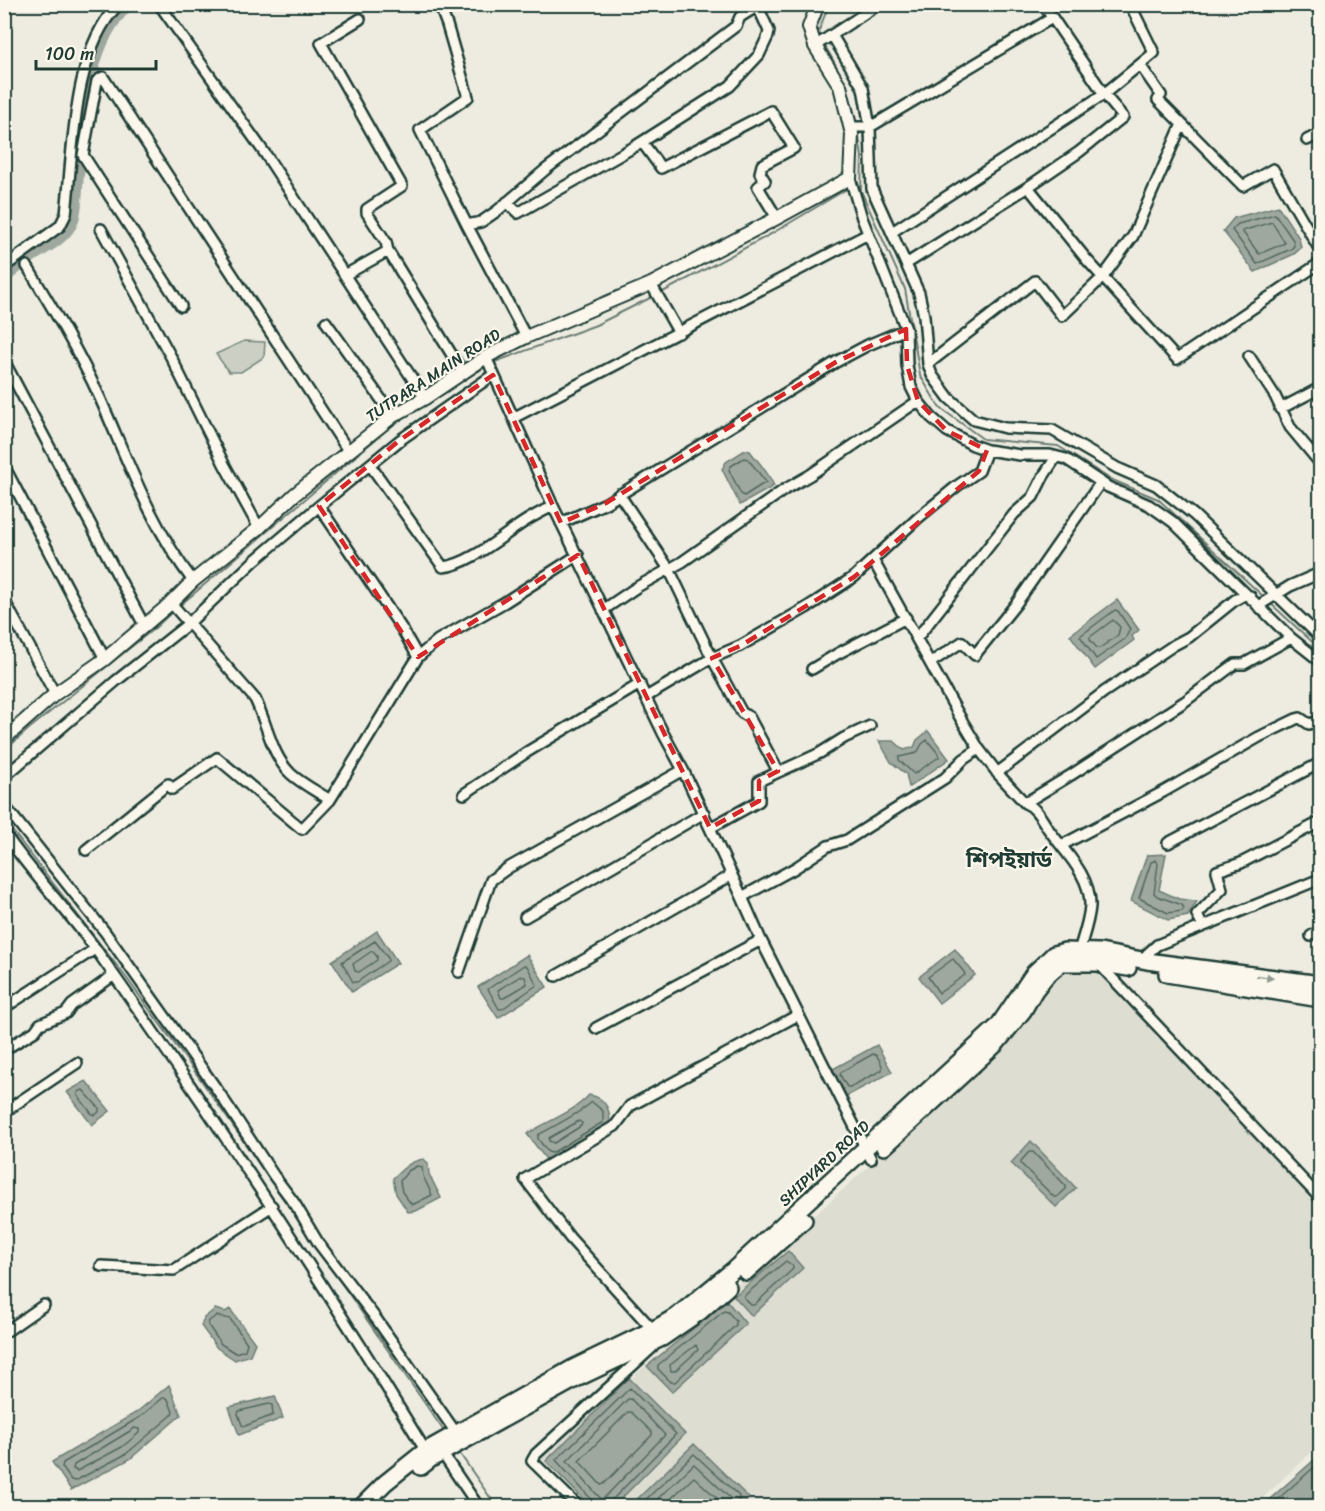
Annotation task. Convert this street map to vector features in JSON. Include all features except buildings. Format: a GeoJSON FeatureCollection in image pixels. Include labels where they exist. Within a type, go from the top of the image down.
{"type":"FeatureCollection","features":[{"type":"Feature","properties":{"kind":"main road","name":"SHIPYARD ROAD"},"geometry":{"type":"LineString","coordinates":[[362,1506],[385,1483],[459,1437],[576,1379],[701,1311],[743,1275],[998,1026],[1024,986],[1043,963],[1054,954],[1065,951],[1100,952],[1319,997]]}},
{"type":"Feature","properties":{"kind":"main road","name":"SHIPYARD ROAD"},"geometry":{"type":"LineString","coordinates":[[868,1154],[996,1044],[1023,1011],[1046,976],[1061,963],[1098,963]]}},
{"type":"Feature","properties":{"kind":"main road"},"geometry":{"type":"LineString","coordinates":[[1098,963],[1319,997]]}},
{"type":"Feature","properties":{"kind":"main road","name":"SHIPYARD ROAD"},"geometry":{"type":"LineString","coordinates":[[376,1506],[433,1454]]}},
{"type":"Feature","properties":{"kind":"street"},"geometry":{"type":"LineString","coordinates":[[4,267],[60,226],[66,214],[73,134],[81,89],[94,43],[108,15],[118,4]]}},
{"type":"Feature","properties":{"kind":"street"},"geometry":{"type":"LineString","coordinates":[[159,4],[266,155],[426,398]]}},
{"type":"Feature","properties":{"kind":"street"},"geometry":{"type":"LineString","coordinates":[[439,4],[468,97],[420,130],[526,337]]}},
{"type":"Feature","properties":{"kind":"street"},"geometry":{"type":"LineString","coordinates":[[818,4],[809,27],[859,127],[872,189],[920,293],[928,364],[932,375],[949,398],[974,420],[1005,428],[1052,430],[1117,468],[1156,485],[1194,515],[1267,600],[1291,638],[1320,661]]}},
{"type":"Feature","properties":{"kind":"street"},"geometry":{"type":"LineString","coordinates":[[817,45],[879,4]]}},
{"type":"Feature","properties":{"kind":"street"},"geometry":{"type":"LineString","coordinates":[[906,264],[1028,187],[1124,117],[1104,94],[1043,4]]}},
{"type":"Feature","properties":{"kind":"street"},"geometry":{"type":"LineString","coordinates":[[891,232],[1104,94],[1154,53],[1130,4]]}},
{"type":"Feature","properties":{"kind":"street"},"geometry":{"type":"LineString","coordinates":[[468,225],[481,222],[545,170],[736,26],[740,17],[759,5],[769,30],[768,36],[759,55],[730,86],[642,142],[518,213],[507,202]]}},
{"type":"Feature","properties":{"kind":"street"},"geometry":{"type":"LineString","coordinates":[[1052,18],[859,127],[852,134],[850,178],[868,234],[906,329],[907,365],[911,387],[918,401],[947,431],[973,445],[987,450],[1020,455],[1066,459],[1101,482],[1149,505],[1173,522],[1250,596]]}},
{"type":"Feature","properties":{"kind":"street"},"geometry":{"type":"LineString","coordinates":[[360,19],[321,43],[402,186],[366,209],[367,213],[463,374]]}},
{"type":"Feature","properties":{"kind":"street"},"geometry":{"type":"LineString","coordinates":[[830,36],[863,88],[859,127]]}},
{"type":"Feature","properties":{"kind":"street"},"geometry":{"type":"LineString","coordinates":[[1140,65],[1161,95],[1158,100],[1243,186],[1273,169],[1320,250]]}},
{"type":"Feature","properties":{"kind":"street"},"geometry":{"type":"LineString","coordinates":[[181,306],[83,155],[97,81],[103,77],[349,452]]}},
{"type":"Feature","properties":{"kind":"street"},"geometry":{"type":"LineString","coordinates":[[642,142],[661,168],[771,111],[794,147],[762,165],[760,173],[765,181],[758,187],[777,218]]}},
{"type":"Feature","properties":{"kind":"street"},"geometry":{"type":"LineString","coordinates":[[928,364],[1035,281],[1062,316],[1103,277],[1132,236],[1182,124]]}},
{"type":"Feature","properties":{"kind":"street"},"geometry":{"type":"LineString","coordinates":[[1307,140],[1319,134],[1320,137]]}},
{"type":"Feature","properties":{"kind":"street","name":"TUTPARA MAIN ROAD"},"geometry":{"type":"LineString","coordinates":[[4,739],[55,694],[105,659],[171,603],[193,581],[259,528],[294,495],[393,416],[426,398],[486,357],[526,337],[655,291],[777,218],[850,178]]}},
{"type":"Feature","properties":{"kind":"street"},"geometry":{"type":"LineString","coordinates":[[1028,187],[1103,277],[1177,359],[1320,263]]}},
{"type":"Feature","properties":{"kind":"street"},"geometry":{"type":"LineString","coordinates":[[101,229],[171,357],[224,464],[259,528]]}},
{"type":"Feature","properties":{"kind":"street"},"geometry":{"type":"LineString","coordinates":[[513,418],[868,234]]}},
{"type":"Feature","properties":{"kind":"street"},"geometry":{"type":"LineString","coordinates":[[345,275],[388,251]]}},
{"type":"Feature","properties":{"kind":"street"},"geometry":{"type":"LineString","coordinates":[[27,266],[64,326],[82,362],[152,518],[173,555],[193,581]]}},
{"type":"Feature","properties":{"kind":"street"},"geometry":{"type":"LineString","coordinates":[[655,291],[680,333]]}},
{"type":"Feature","properties":{"kind":"street"},"geometry":{"type":"LineString","coordinates":[[326,322],[393,416]]}},
{"type":"Feature","properties":{"kind":"street"},"geometry":{"type":"LineString","coordinates":[[561,523],[606,503],[836,362],[906,329]]}},
{"type":"Feature","properties":{"kind":"street"},"geometry":{"type":"LineString","coordinates":[[1249,356],[1275,396],[1290,427],[1320,463]]}},
{"type":"Feature","properties":{"kind":"street"},"geometry":{"type":"LineString","coordinates":[[486,357],[561,523],[704,813],[760,940],[868,1154]]}},
{"type":"Feature","properties":{"kind":"street"},"geometry":{"type":"LineString","coordinates":[[4,361],[144,625]]}},
{"type":"Feature","properties":{"kind":"street"},"geometry":{"type":"LineString","coordinates":[[4,777],[116,681],[188,624],[254,561],[319,506],[400,440],[494,375]]}},
{"type":"Feature","properties":{"kind":"street"},"geometry":{"type":"LineString","coordinates":[[1280,409],[1320,388]]}},
{"type":"Feature","properties":{"kind":"street"},"geometry":{"type":"LineString","coordinates":[[603,610],[669,569],[918,401]]}},
{"type":"Feature","properties":{"kind":"street"},"geometry":{"type":"LineString","coordinates":[[646,697],[712,658],[740,646],[806,608],[854,577],[918,518],[979,471],[987,450]]}},
{"type":"Feature","properties":{"kind":"street"},"geometry":{"type":"LineString","coordinates":[[917,638],[1014,514],[1033,497],[1056,457]]}},
{"type":"Feature","properties":{"kind":"street"},"geometry":{"type":"LineString","coordinates":[[370,465],[443,567],[449,567],[467,559],[553,506]]}},
{"type":"Feature","properties":{"kind":"street"},"geometry":{"type":"LineString","coordinates":[[4,466],[105,659]]}},
{"type":"Feature","properties":{"kind":"street"},"geometry":{"type":"LineString","coordinates":[[930,663],[962,642],[975,655],[1016,604],[1101,482]]}},
{"type":"Feature","properties":{"kind":"street"},"geometry":{"type":"LineString","coordinates":[[620,494],[669,569],[712,658],[742,713],[749,717],[778,771]]}},
{"type":"Feature","properties":{"kind":"street"},"geometry":{"type":"LineString","coordinates":[[319,506],[418,657]]}},
{"type":"Feature","properties":{"kind":"street"},"geometry":{"type":"LineString","coordinates":[[86,849],[168,784],[172,789],[217,758],[302,829],[330,800],[418,657],[438,640],[505,602],[578,555]]}},
{"type":"Feature","properties":{"kind":"street"},"geometry":{"type":"LineString","coordinates":[[873,560],[980,749],[1025,803],[1039,814],[1084,878],[1090,906],[1079,951]]}},
{"type":"Feature","properties":{"kind":"street"},"geometry":{"type":"LineString","coordinates":[[1267,600],[1320,573]]}},
{"type":"Feature","properties":{"kind":"street"},"geometry":{"type":"LineString","coordinates":[[998,773],[1104,692],[1189,637],[1235,600],[1245,595],[1267,600],[1320,637]]}},
{"type":"Feature","properties":{"kind":"street"},"geometry":{"type":"LineString","coordinates":[[4,600],[55,694]]}},
{"type":"Feature","properties":{"kind":"street"},"geometry":{"type":"LineString","coordinates":[[171,603],[255,699],[280,760],[291,774],[330,800]]}},
{"type":"Feature","properties":{"kind":"street"},"geometry":{"type":"LineString","coordinates":[[812,669],[906,618]]}},
{"type":"Feature","properties":{"kind":"street"},"geometry":{"type":"LineString","coordinates":[[1025,803],[1184,702],[1235,664],[1244,664],[1291,638]]}},
{"type":"Feature","properties":{"kind":"street"},"geometry":{"type":"LineString","coordinates":[[464,794],[527,752],[640,684]]}},
{"type":"Feature","properties":{"kind":"street"},"geometry":{"type":"LineString","coordinates":[[1062,845],[1296,719],[1300,718],[1309,724],[1320,721]]}},
{"type":"Feature","properties":{"kind":"street"},"geometry":{"type":"LineString","coordinates":[[710,828],[759,801],[759,781],[820,753],[870,726]]}},
{"type":"Feature","properties":{"kind":"street"},"geometry":{"type":"LineString","coordinates":[[742,897],[795,868],[828,846],[846,840],[945,778],[964,759],[980,749]]}},
{"type":"Feature","properties":{"kind":"street"},"geometry":{"type":"LineString","coordinates":[[1168,843],[1320,763]]}},
{"type":"Feature","properties":{"kind":"street"},"geometry":{"type":"LineString","coordinates":[[459,972],[491,880],[683,770]]}},
{"type":"Feature","properties":{"kind":"street"},"geometry":{"type":"LineString","coordinates":[[4,806],[105,932],[247,1133],[319,1244],[377,1320],[459,1437]]}},
{"type":"Feature","properties":{"kind":"street"},"geometry":{"type":"LineString","coordinates":[[525,918],[704,813]]}},
{"type":"Feature","properties":{"kind":"street"},"geometry":{"type":"LineString","coordinates":[[1202,925],[1197,915],[1222,889],[1217,871],[1241,863],[1320,822]]}},
{"type":"Feature","properties":{"kind":"street"},"geometry":{"type":"LineString","coordinates":[[4,833],[114,975],[272,1206],[433,1454],[478,1506]]}},
{"type":"Feature","properties":{"kind":"street"},"geometry":{"type":"LineString","coordinates":[[556,976],[732,875]]}},
{"type":"Feature","properties":{"kind":"street"},"geometry":{"type":"LineString","coordinates":[[1147,961],[1149,950],[1202,925],[1320,879]]}},
{"type":"Feature","properties":{"kind":"street"},"geometry":{"type":"LineString","coordinates":[[596,1028],[760,940]]}},
{"type":"Feature","properties":{"kind":"street"},"geometry":{"type":"LineString","coordinates":[[4,1008],[95,949]]}},
{"type":"Feature","properties":{"kind":"street"},"geometry":{"type":"LineString","coordinates":[[1098,963],[1320,1198]]}},
{"type":"Feature","properties":{"kind":"street"},"geometry":{"type":"LineString","coordinates":[[4,1050],[35,1031],[40,1024],[66,1013],[72,1005],[114,975]]}},
{"type":"Feature","properties":{"kind":"street"},"geometry":{"type":"LineString","coordinates":[[578,1506],[532,1461],[536,1454],[657,1334],[570,1238],[525,1179],[615,1126],[630,1106],[798,1015]]}},
{"type":"Feature","properties":{"kind":"street"},"geometry":{"type":"LineString","coordinates":[[4,1112],[77,1063]]}},
{"type":"Feature","properties":{"kind":"street"},"geometry":{"type":"LineString","coordinates":[[101,1266],[174,1270],[272,1206]]}},
{"type":"Feature","properties":{"kind":"street"},"geometry":{"type":"LineString","coordinates":[[4,1333],[44,1305]]}},
{"type":"Feature","properties":{"kind":"highlighted area"},"geometry":{"type":"Polygon","coordinates":[[[906,329],[907,365],[918,401],[947,431],[987,450],[979,471],[854,577],[740,646],[712,658],[778,771],[759,781],[759,801],[710,828],[578,555],[418,657],[319,506],[400,440],[493,375],[561,523],[606,503],[836,362],[906,329]]]}},
{"type":"Feature","properties":{"kind":"shaded area"},"geometry":{"type":"Polygon","coordinates":[[[244,341],[265,342],[264,357],[241,372],[229,372],[216,354],[244,341]]]}},
{"type":"Feature","properties":{"kind":"shaded area"},"geometry":{"type":"Polygon","coordinates":[[[1094,967],[1320,1201],[1320,1444],[1254,1506],[582,1506],[536,1462],[749,1275],[1004,1043],[1041,989],[1063,968],[1094,967]]]}},
{"type":"Feature","properties":{"kind":"water"},"geometry":{"type":"Polygon","coordinates":[[[1278,206],[1299,238],[1301,248],[1294,254],[1255,272],[1223,231],[1234,218],[1278,206]]]}},
{"type":"Feature","properties":{"kind":"water"},"geometry":{"type":"Polygon","coordinates":[[[745,450],[750,451],[767,472],[774,486],[740,505],[722,469],[726,462],[745,450]]]}},
{"type":"Feature","properties":{"kind":"water"},"geometry":{"type":"Polygon","coordinates":[[[1117,600],[1139,630],[1132,636],[1134,640],[1095,669],[1070,635],[1117,600]]]}},
{"type":"Feature","properties":{"kind":"water"},"geometry":{"type":"Polygon","coordinates":[[[928,731],[949,759],[909,787],[906,774],[891,762],[879,741],[894,741],[904,750],[914,747],[917,740],[928,731]]]}},
{"type":"Feature","properties":{"kind":"water"},"geometry":{"type":"Polygon","coordinates":[[[1166,854],[1159,890],[1179,899],[1197,901],[1188,916],[1168,920],[1131,901],[1147,855],[1166,854]]]}},
{"type":"Feature","properties":{"kind":"water"},"geometry":{"type":"Polygon","coordinates":[[[377,931],[398,963],[352,992],[332,961],[377,931]]]}},
{"type":"Feature","properties":{"kind":"water"},"geometry":{"type":"Polygon","coordinates":[[[955,949],[975,975],[939,1003],[919,977],[955,949]]]}},
{"type":"Feature","properties":{"kind":"water"},"geometry":{"type":"Polygon","coordinates":[[[527,955],[547,987],[498,1018],[478,987],[527,955]]]}},
{"type":"Feature","properties":{"kind":"water"},"geometry":{"type":"Polygon","coordinates":[[[877,1045],[892,1072],[845,1097],[831,1070],[877,1045]]]}},
{"type":"Feature","properties":{"kind":"water"},"geometry":{"type":"Polygon","coordinates":[[[86,1081],[110,1111],[92,1125],[67,1092],[86,1081]]]}},
{"type":"Feature","properties":{"kind":"water"},"geometry":{"type":"Polygon","coordinates":[[[589,1095],[595,1096],[606,1106],[610,1120],[609,1126],[548,1162],[527,1134],[568,1112],[589,1095]]]}},
{"type":"Feature","properties":{"kind":"water"},"geometry":{"type":"Polygon","coordinates":[[[1031,1141],[1076,1188],[1056,1207],[1011,1163],[1031,1141]]]}},
{"type":"Feature","properties":{"kind":"water"},"geometry":{"type":"Polygon","coordinates":[[[424,1159],[441,1198],[416,1211],[408,1212],[396,1194],[393,1178],[410,1164],[424,1159]]]}},
{"type":"Feature","properties":{"kind":"water"},"geometry":{"type":"Polygon","coordinates":[[[788,1251],[803,1268],[752,1316],[734,1296],[788,1251]]]}},
{"type":"Feature","properties":{"kind":"water"},"geometry":{"type":"Polygon","coordinates":[[[727,1301],[746,1324],[672,1392],[647,1366],[727,1301]]]}},
{"type":"Feature","properties":{"kind":"water"},"geometry":{"type":"Polygon","coordinates":[[[215,1309],[225,1312],[230,1309],[255,1343],[250,1355],[235,1360],[217,1348],[201,1326],[204,1318],[215,1309]]]}},
{"type":"Feature","properties":{"kind":"water"},"geometry":{"type":"Polygon","coordinates":[[[629,1378],[685,1434],[614,1506],[590,1506],[546,1461],[629,1378]]]}},
{"type":"Feature","properties":{"kind":"water"},"geometry":{"type":"Polygon","coordinates":[[[169,1385],[181,1415],[130,1459],[71,1490],[52,1462],[137,1412],[169,1385]]]}},
{"type":"Feature","properties":{"kind":"water"},"geometry":{"type":"Polygon","coordinates":[[[275,1396],[283,1418],[239,1435],[229,1407],[275,1396]]]}},
{"type":"Feature","properties":{"kind":"water"},"geometry":{"type":"Polygon","coordinates":[[[694,1444],[749,1498],[742,1506],[630,1506],[694,1444]]]}},
{"type":"Feature","properties":{"kind":"water"},"geometry":{"type":"Polygon","coordinates":[[[1320,1455],[1320,1506],[1262,1506],[1320,1455]]]}},
{"type":"Feature","properties":{"kind":"waterway"},"geometry":{"type":"LineString","coordinates":[[4,276],[56,239],[71,221],[83,111],[93,63],[112,21],[127,4]]}},
{"type":"Feature","properties":{"kind":"waterway"},"geometry":{"type":"LineString","coordinates":[[820,38],[818,33],[829,4]]}},
{"type":"Feature","properties":{"kind":"waterway"},"geometry":{"type":"LineString","coordinates":[[823,43],[844,83],[857,126]]}},
{"type":"Feature","properties":{"kind":"waterway"},"geometry":{"type":"LineString","coordinates":[[858,131],[862,157],[861,191],[905,289],[920,375],[939,407],[983,439],[1058,446],[1110,479],[1158,499],[1265,598]]}},
{"type":"Feature","properties":{"kind":"waterway"},"geometry":{"type":"LineString","coordinates":[[661,293],[771,234],[847,189]]}},
{"type":"Feature","properties":{"kind":"waterway"},"geometry":{"type":"LineString","coordinates":[[492,363],[596,325],[656,295]]}},
{"type":"Feature","properties":{"kind":"waterway"},"geometry":{"type":"LineString","coordinates":[[454,386],[487,366]]}},
{"type":"Feature","properties":{"kind":"waterway"},"geometry":{"type":"LineString","coordinates":[[178,607],[390,427],[416,410]]}},
{"type":"Feature","properties":{"kind":"waterway"},"geometry":{"type":"LineString","coordinates":[[1269,602],[1320,649]]}},
{"type":"Feature","properties":{"kind":"waterway"},"geometry":{"type":"LineString","coordinates":[[4,751],[173,611]]}},
{"type":"Feature","properties":{"kind":"waterway"},"geometry":{"type":"LineString","coordinates":[[4,820],[125,976],[201,1080],[446,1434]]}},
{"type":"Feature","properties":{"kind":"waterway"},"geometry":{"type":"LineString","coordinates":[[458,1451],[496,1506]]}},
{"type":"Feature","properties":{"kind":"district","name":"শিপইয়ার্ড"},"geometry":{"type":"Point","coordinates":[1009,859]}}]}
